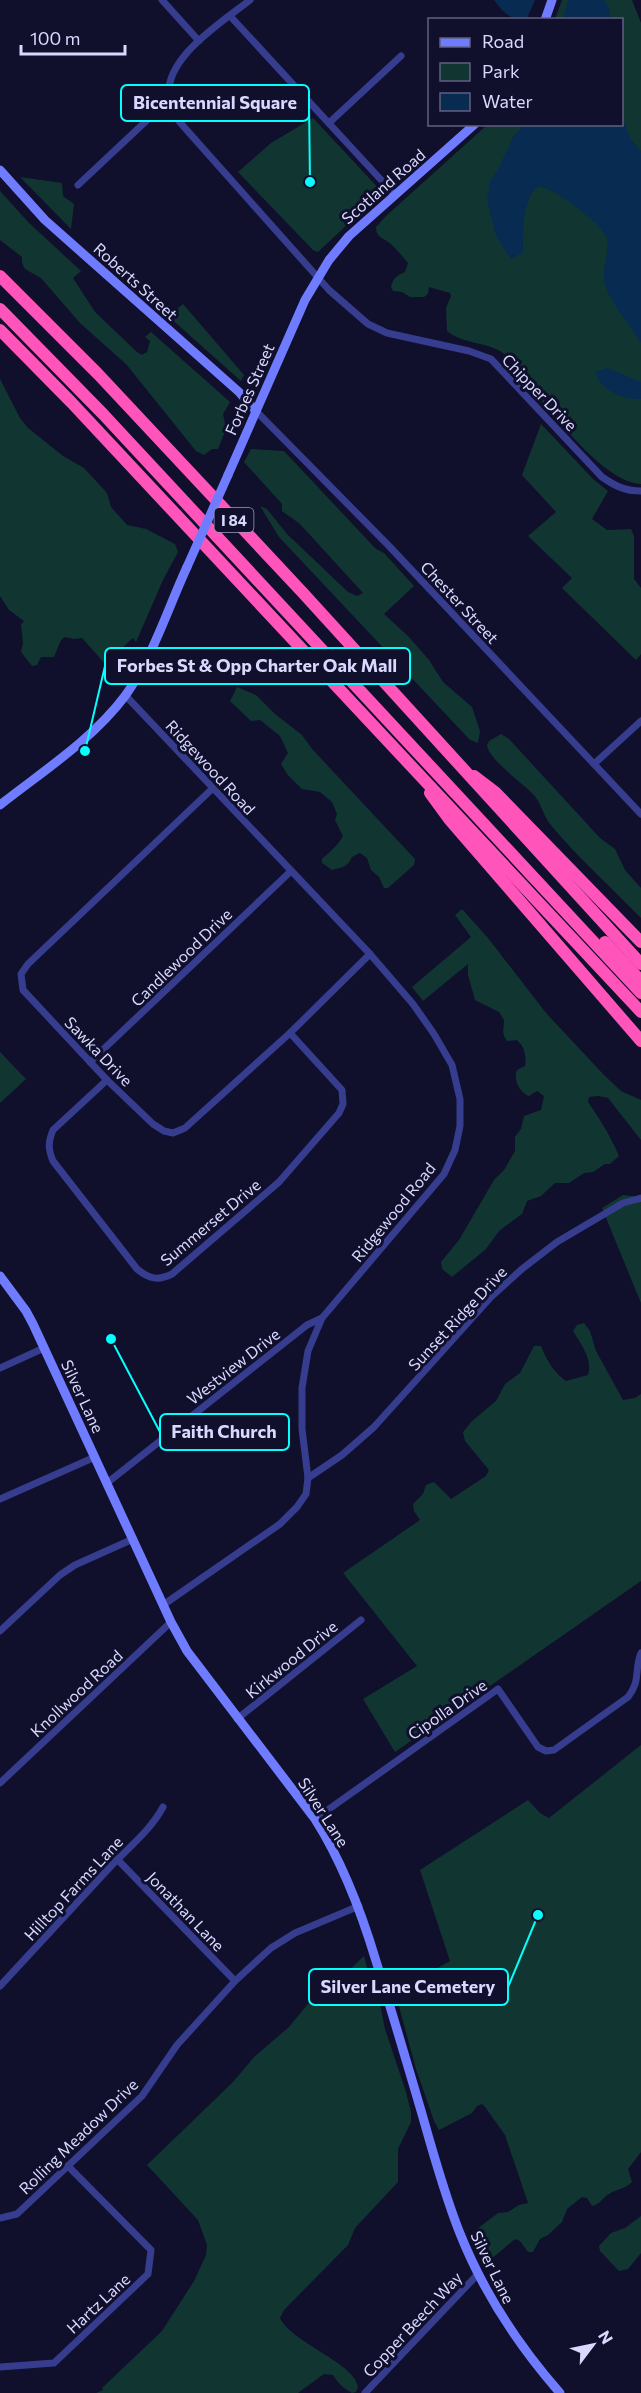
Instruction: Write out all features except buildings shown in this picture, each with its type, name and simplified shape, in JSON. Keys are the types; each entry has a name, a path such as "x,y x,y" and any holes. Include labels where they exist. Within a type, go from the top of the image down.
{"highway":[{"name":"I 84","path":"0,276 123,400 313,604 641,964"},
{"path":"0,299 95,394 641,980"},
{"path":"0,309 96,407 641,993"},
{"name":"I 84","path":"0,330 71,402 641,1012"},
{"path":"462,770 479,778 495,792 641,942"},
{"path":"417,771 449,819 641,1041"},
{"path":"475,784 518,840 641,980"}],"main road":[{"path":"546,18 552,0"},
{"name":"Scotland Road","path":"318,277 349,236 473,126"},
{"name":"Roberts Street","path":"0,170 45,220 239,392 256,411"},
{"name":"Forbes Street","path":"0,805 90,733 125,695 142,667 305,300 318,277"},
{"name":"Silver Lane","path":"0,1276 26,1311 45,1348 163,1605 187,1651 315,1819 332,1847 359,1906 451,2210 478,2274 509,2329 559,2393"}],"street":[{"path":"162,0 199,41"},
{"path":"250,0 199,41 177,64 171,76 169,102 173,113 184,127 318,277"},
{"path":"230,16 395,195"},
{"path":"330,122 401,57"},
{"path":"78,185 169,102"},
{"name":"Chipper Drive","path":"318,277 329,290 368,324 387,333 469,351 491,359 602,477 613,485 628,491 641,491"},
{"name":"Chester Street","path":"256,411 389,546 641,814"},
{"name":"Ridgewood Road","path":"125,695 370,954 413,1004 452,1065 460,1099 460,1126 455,1150 444,1174 322,1318 308,1351 302,1388 302,1429 308,1478 306,1494 297,1508 280,1524 163,1605"},
{"path":"594,765 641,721"},
{"name":"Sawka Drive","path":"213,788 28,964 21,974 23,990 107,1080 153,1124 164,1131 173,1133 185,1128 290,1033 370,954"},
{"name":"Candlewood Drive","path":"90,1062 290,872"},
{"name":"Summerset Drive","path":"107,1080 53,1130 49,1140 49,1151 53,1161 137,1269 154,1279 163,1278 172,1274 279,1182 339,1113 343,1104 342,1090 290,1033"},
{"name":"Sunset Ridge Drive","path":"308,1478 342,1455 375,1427 491,1297 522,1269 557,1242 623,1203 641,1198"},
{"name":"Westview Drive","path":"107,1483 307,1325 322,1318"},
{"path":"0,1368 45,1348"},
{"path":"0,1498 95,1457"},
{"path":"0,1631 60,1575 75,1565 133,1539"},
{"name":"Kirkwood Drive","path":"237,1719 361,1620"},
{"name":"Knollwood Road","path":"0,1783 171,1622"},
{"name":"Cipolla Drive","path":"315,1819 498,1689 538,1747 546,1751 554,1750 628,1697 636,1688 639,1676 637,1663 641,1653"},
{"name":"Hilltop Farms Lane","path":"0,1986 155,1821 163,1808"},
{"name":"Jonathan Lane","path":"117,1859 235,1981"},
{"name":"Rolling Meadow Drive","path":"0,2218 17,2214 142,2096 177,2045 235,1981 271,1948 295,1933 359,1906"},
{"name":"Hartz Lane","path":"0,2367 54,2363 148,2274 151,2250 68,2166"},
{"name":"Copper Beech Way","path":"365,2393 478,2274"}],"green space":[{"path":"562,0 632,0 641,23 641,484 614,474 587,452 542,402 544,395 500,351 459,338 447,331 446,308 450,293 429,287 428,294 424,297 410,297 402,292 393,291 391,287 393,281 405,272 408,263 376,231 376,227 386,216 486,126 623,126 623,18 555,18"},
{"path":"313,118 382,192 318,252 313,250 238,172 271,143"},
{"path":"20,177 62,183 63,196 74,204 71,229"},
{"path":"0,191 29,223 81,271 73,278 95,312 137,352 142,355 147,352 150,341 145,337 151,332 230,402 223,414 226,429 218,449 212,449 204,455 196,451 126,364 80,323 41,278 25,269 22,257 0,240"},
{"path":"183,304 244,375 241,381 168,316"},
{"path":"0,379 20,418 28,428 63,456 84,468 107,493 111,507 127,525 146,529 175,544 178,552 136,642 133,638 122,648 114,666 106,665 82,638 65,637 61,640 54,657 41,657 37,665 32,666 21,652 23,643 21,625 24,621 9,610 0,596"},
{"path":"541,424 593,479 608,491 592,519 607,530 631,529 634,536 634,579 641,588 641,654 636,660 562,588 572,578 528,536 556,512 522,475"},
{"path":"251,449 284,451 414,586 384,614 429,660 443,682 472,707 480,731 478,743 470,740 279,537 260,506 267,509 287,534 348,592 357,596 363,593 300,524 282,511 282,504 244,462"},
{"path":"237,687 256,695 275,714 302,735 313,750 415,859 414,865 388,888 384,888 379,877 371,870 367,858 360,853 352,857 346,865 332,870 322,863 322,859 343,836 335,820 337,814 332,802 320,792 302,789 287,774 281,764 288,753 280,736 260,720 251,721 230,701"},
{"path":"501,734 509,739 600,838 615,849 625,870 641,888 641,918 560,836 534,795 493,757 487,745 489,741"},
{"path":"462,909 488,938 546,1013 604,1075 621,1091 641,1100 641,1140 608,1098 589,1097 588,1102 619,1156 610,1164 605,1164 593,1172 584,1173 569,1183 555,1183 541,1196 527,1201 522,1214 499,1231 486,1249 452,1277 442,1269 441,1262 459,1240 494,1180 504,1170 515,1151 515,1137 521,1129 524,1116 541,1110 544,1096 537,1091 529,1096 520,1088 516,1081 516,1074 517,1070 525,1066 523,1048 517,1040 507,1041 505,1038 504,1020 499,1012 475,1000 468,975 468,964 423,1001 412,987 471,937 455,915"},
{"path":"0,1052 26,1079 0,1103"},
{"path":"623,1195 641,1197 641,1303 602,1208"},
{"path":"584,1323 590,1331 596,1351 623,1400 635,1398 641,1394 641,1581 395,1752 363,1699 417,1666 343,1573 420,1520 414,1511 413,1504 423,1494 426,1485 434,1482 451,1499 486,1476 489,1470 465,1441 463,1432 472,1421 496,1401 505,1384 520,1373 534,1346 541,1346 551,1365 566,1381 588,1375 588,1358 573,1331 577,1325"},
{"path":"641,1745 641,2152 628,2169 632,2182 592,2206 587,2198 582,2197 567,2209 562,2222 540,2239 533,2252 528,2252 520,2241 515,2239 490,2260 485,2261 481,2258 473,2232 498,2213 508,2212 519,2205 528,2203 505,2135 485,2107 482,2104 477,2106 472,2113 439,2130 416,2069 395,1992 450,1961 420,1870 528,1800 540,1813 549,1818"},
{"path":"364,1956 369,1975 377,1989 385,2029 411,2112 411,2122 398,2149 398,2182 355,2228 348,2245 284,2310 280,2318 297,2336 346,2370 354,2378 358,2387 356,2392 352,2393 346,2389 333,2375 324,2374 298,2393 96,2393 103,2390 102,2388 162,2331 194,2281 206,2255 207,2245 198,2220 147,2165 233,2082 254,2057 289,2027 316,1991 337,1982"},
{"path":"641,2216 641,2253 628,2269 619,2271 600,2251 599,2246 611,2233 625,2228"}],"water":[{"path":"494,0 535,0 527,18 514,18"},
{"path":"568,0 604,0 609,8 611,18 563,18"},
{"path":"623,120 631,140 641,151 641,343 617,308 605,285 607,239 599,227 574,205 558,194 539,186 533,191 526,207 523,252 511,259 496,236 487,200 490,181 498,170 513,137 522,126 623,126"},
{"path":"607,368 641,382 641,399 620,396 607,389 596,372"}],"place":[{"name":"Bicentennial Square","path":"310,182"},
{"name":"Forbes St & Opp Charter Oak Mall","path":"85,751"},
{"name":"Faith Church","path":"111,1339"},
{"name":"Silver Lane Cemetery","path":"538,1915"}]}
